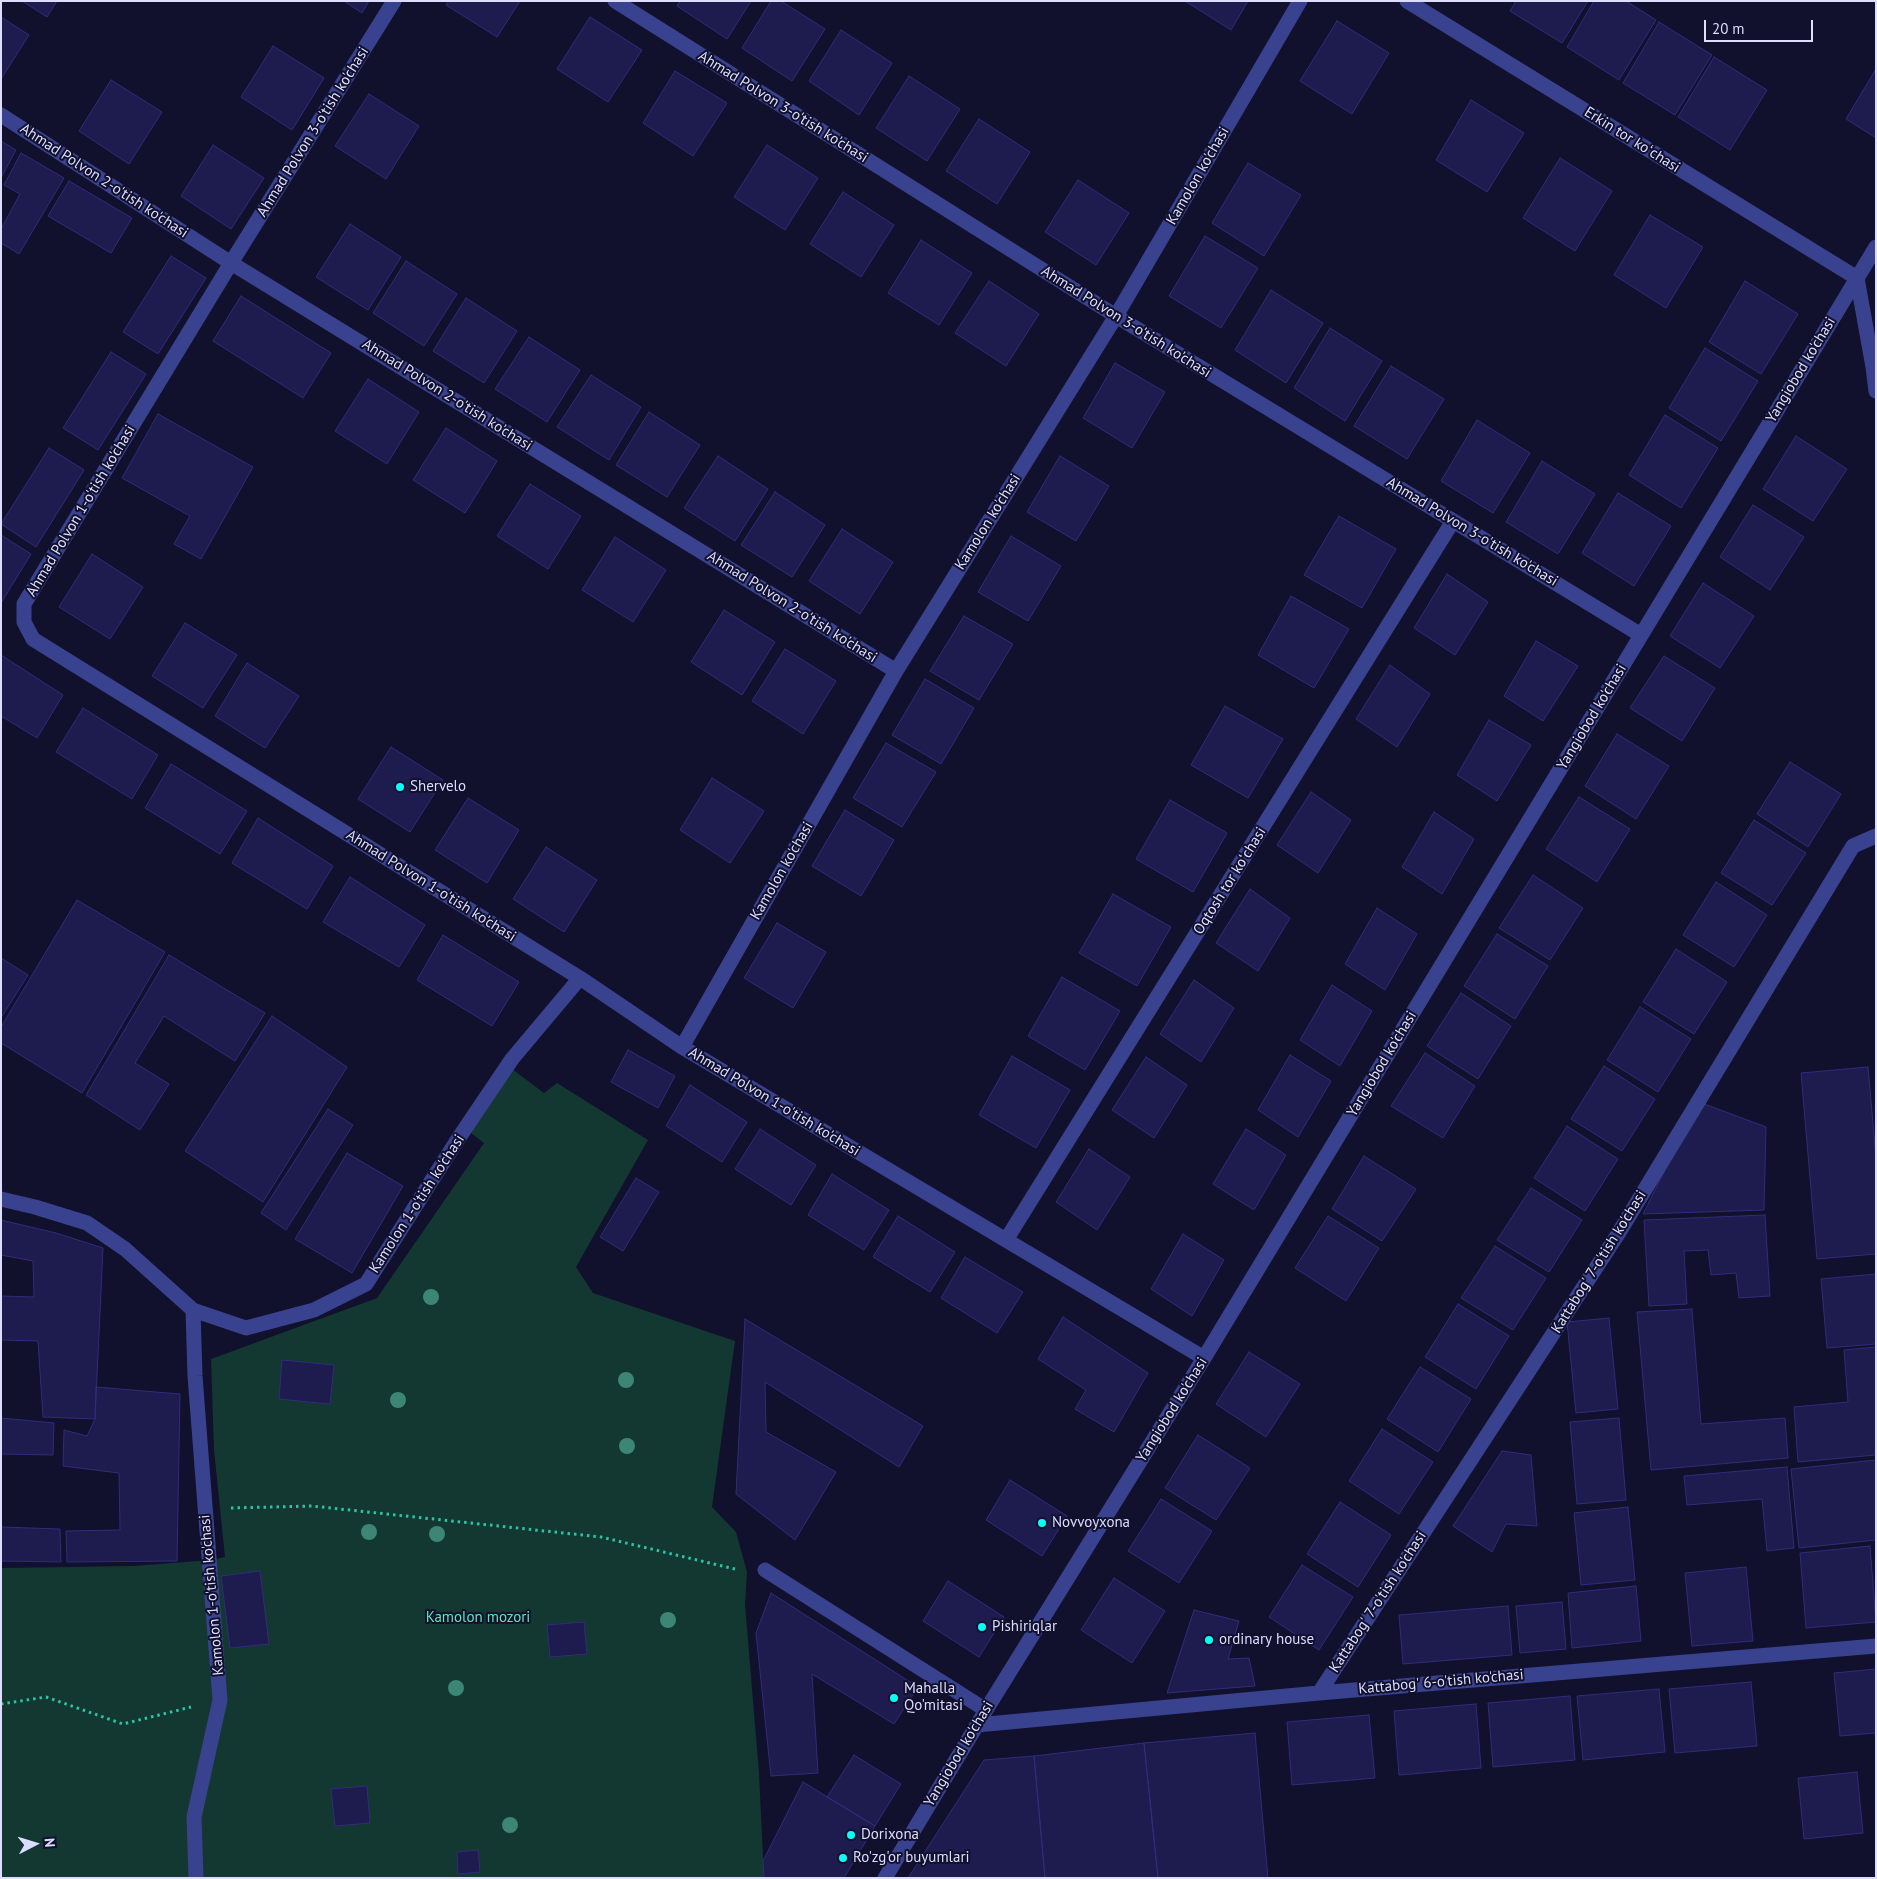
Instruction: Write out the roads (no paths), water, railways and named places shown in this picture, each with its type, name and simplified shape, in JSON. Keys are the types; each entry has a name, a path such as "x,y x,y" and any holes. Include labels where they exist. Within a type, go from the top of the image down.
{"street":[{"name":"Ahmad Polvon 3-o'tish ko'chasi","path":"231,263 394,1"},
{"name":"Ahmad Polvon 3-o'tish ko'chasi","path":"615,1 1116,316 1642,635"},
{"name":"Kamolon ko'chasi","path":"682,1047 896,671 1116,316 1300,1"},
{"name":"Erkin tor koʻchasi","path":"1408,1 1857,278"},
{"name":"Ahmad Polvon 2-o'tish ko'chasi","path":"1,115 231,263 896,671"},
{"name":"Yangiobod ko'chasi","path":"885,1878 986,1710 1204,1358 1876,247"},
{"name":"Ahmad Polvon 1-o'tish ko'chasi","path":"231,263 24,604 24,622 33,639 580,978 682,1047 1204,1358"},
{"path":"1857,278 1876,392"},
{"name":"Oqtosh tor koʻchasi","path":"1006,1240 1453,521"},
{"name":"Kattabog' 7-o'tish ko'chasi","path":"1320,1692 1618,1234 1853,846 1876,836"},
{"name":"Kamolon 1-o'tish ko'chasi","path":"1,1199 87,1223 125,1249 194,1310 246,1328 314,1310 366,1284 458,1139 512,1059 580,978"},
{"name":"Kamolon 1-o'tish ko'chasi","path":"194,1310 195,1376 220,1700 194,1817 196,1878"},
{"path":"766,1570 986,1710"},
{"name":"Kattabog' 6-o'tish ko'chasi","path":"977,1725 1320,1692 1876,1646"}],"place":[{"name":"Shervelo","path":"400,787"},
{"name":"Novvoyxona","path":"1042,1523"},
{"name":"Pishiriqlar","path":"982,1627"},
{"name":"ordinary house","path":"1209,1640"},
{"name":"Mahalla Qo'mitasi","path":"894,1698"},
{"name":"Dorixona","path":"851,1835"},
{"name":"Ro'zg'or buyumlari","path":"843,1858"}],"park label":[{"name":"Kamolon mozori","path":"478,1618"}]}
